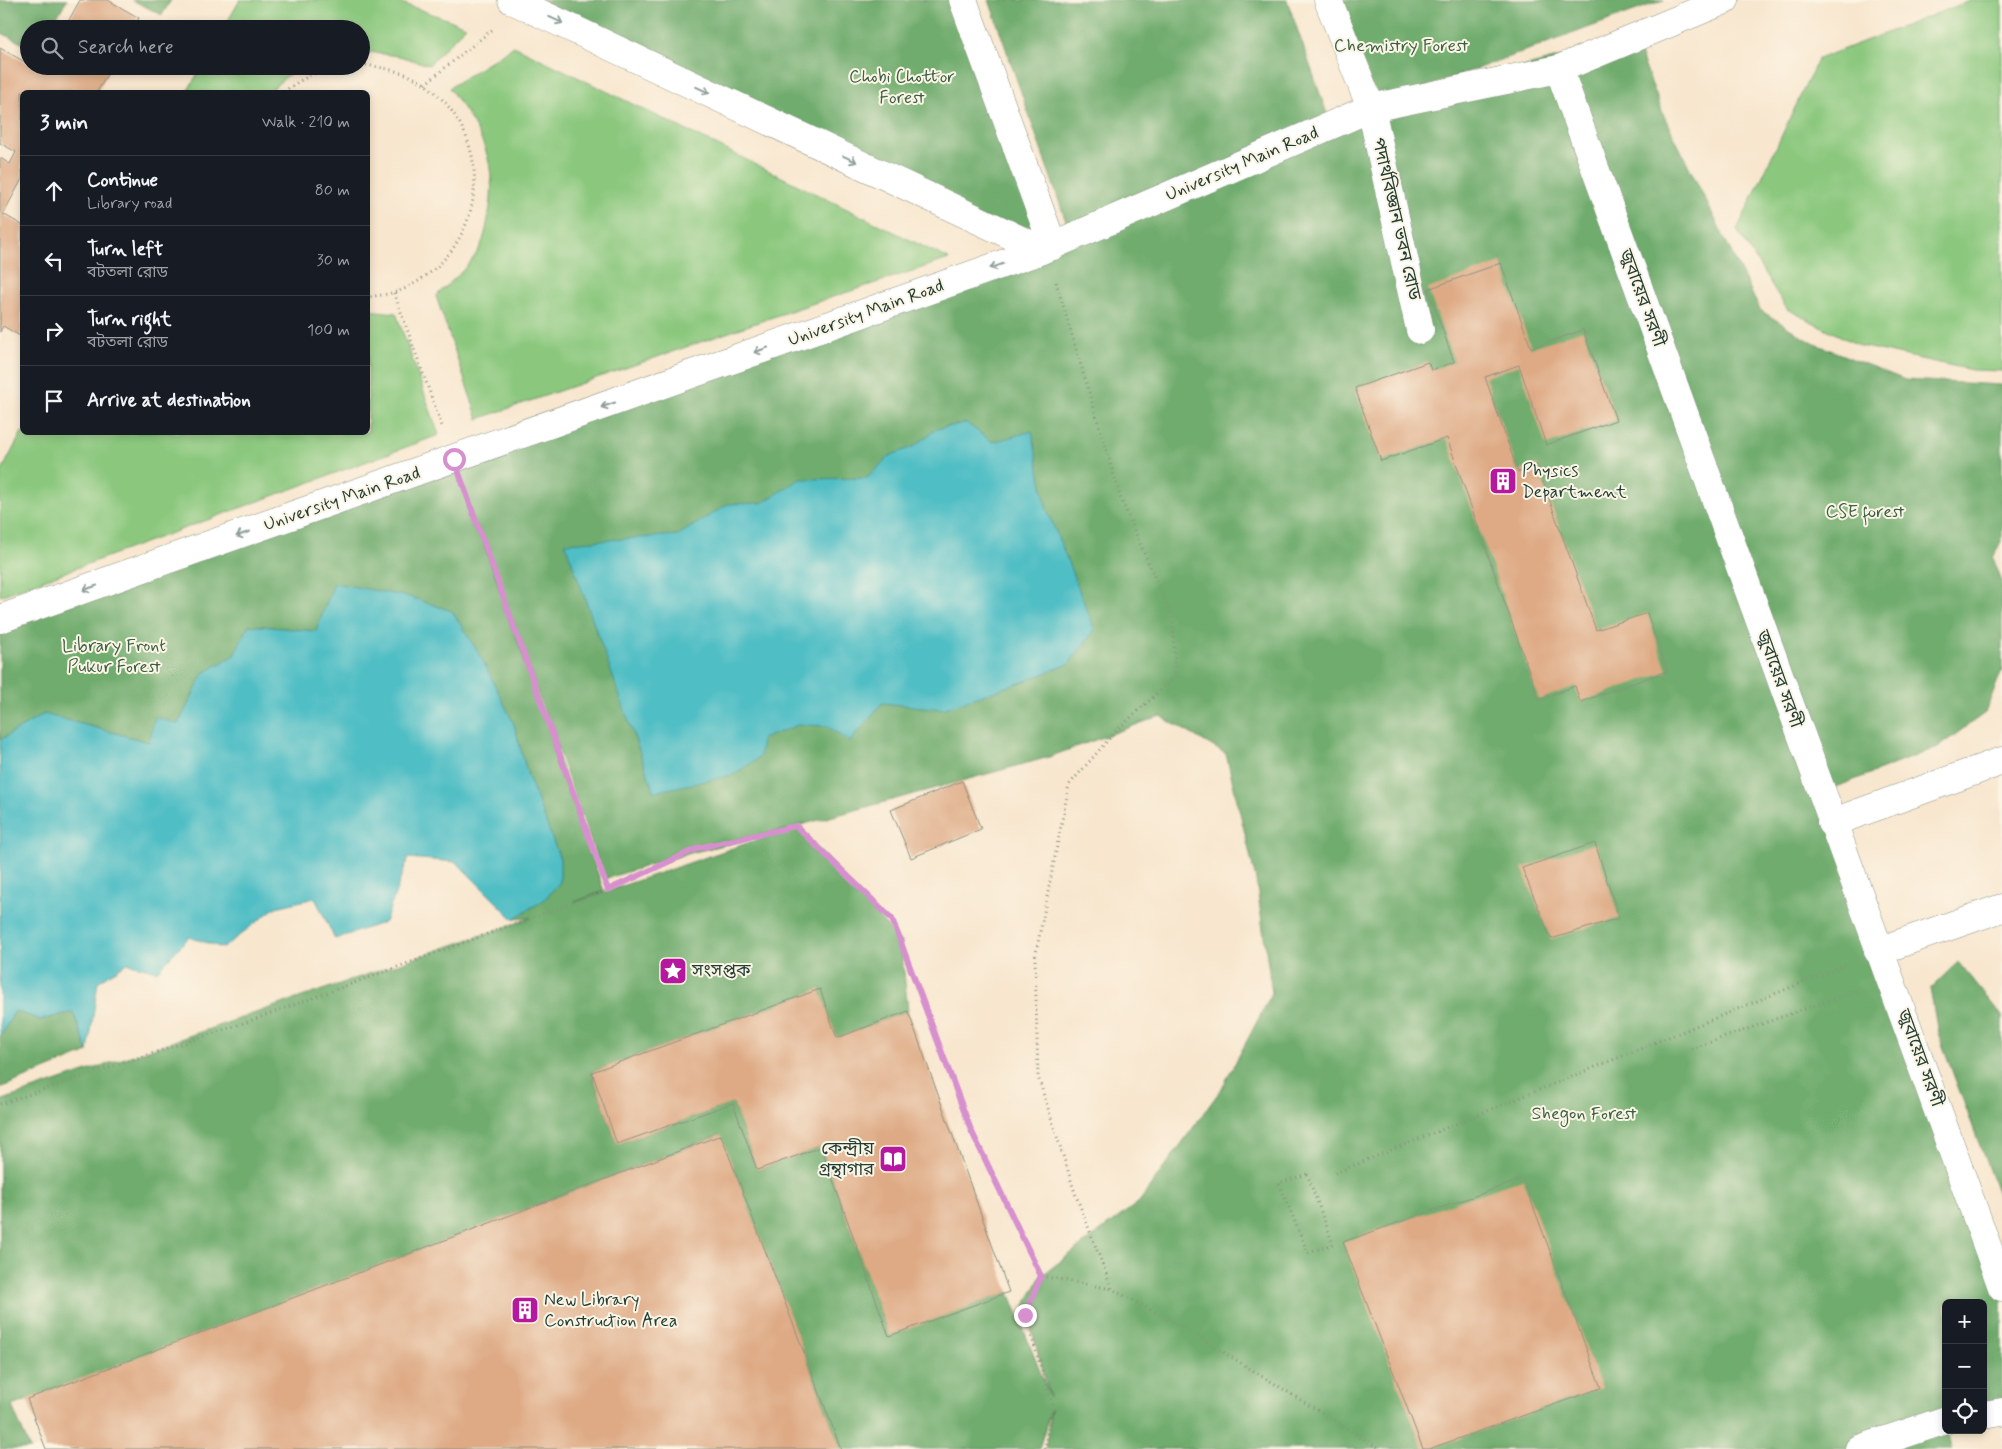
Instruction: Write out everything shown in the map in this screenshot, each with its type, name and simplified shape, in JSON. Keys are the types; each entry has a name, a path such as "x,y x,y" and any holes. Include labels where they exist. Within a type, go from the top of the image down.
{"street":[{"path":"963,0 1048,248"},
{"name":"পদার্থবিজ্ঞান ভবন রোড","path":"1328,0 1371,108 1420,330"},
{"name":"University Main Road","path":"0,619 1048,248 1371,108 1559,69 1725,0"},
{"path":"517,2 1048,248"},
{"name":"জুবায়ের সরণী","path":"1559,69 1878,951 1892,978 2002,1287"},
{"path":"1832,823 2002,761"},
{"path":"1878,951 2002,908"},
{"path":"1987,1414 2002,1412"},
{"path":"1859,1449 1942,1421"}],"path":[{"path":"425,84 517,2"},
{"path":"370,66 395,70 425,84 450,108 468,138 475,172 472,207 460,240 439,266 409,287 394,293 370,297"},
{"path":"286,90 297,81 311,75"},
{"path":"1048,248 1121,499 1173,620 1175,676 1115,732 1069,785 1035,958 1038,1077 1075,1193 1112,1289"},
{"path":"394,293 608,890"},
{"path":"0,1104 247,1022 608,890 698,848 796,826 892,919 971,1130 1041,1276 1025,1315 1052,1404 1045,1449"},
{"path":"1334,1173 1878,951"},
{"path":"1691,1049 1892,978"},
{"path":"1307,1174 1333,1244 1308,1253 1279,1183 1307,1174"},
{"path":"1041,1276 1112,1289 1186,1329 1380,1449"}],"green space":[{"path":"0,0 67,0 55,20 20,20 20,42 0,32"},
{"path":"132,0 171,0 162,15"},
{"path":"240,0 393,0 466,26 429,65 399,56 370,52 370,20 228,20"},
{"name":"Chobi Chottor Forest","path":"511,0 963,0 1042,250"},
{"name":"Shegon Forest","path":"989,0 1287,0 1331,125 1371,107 1331,0 1664,0 1375,106 1634,38 1664,116 1760,310 1813,343 1905,380 2002,385 2002,539 1993,558 2002,582 2002,670 1985,713 1938,747 1821,793 2002,1287 2002,1417 1987,1422 1987,1299 1942,1299 1942,1434 1947,1434 1952,1449 1045,1449 1051,1409 1039,1449 841,1449 720,1135 12,1406 30,1449 0,1449 0,1101 531,918 513,919 544,900 560,882 560,859 527,773 514,724 452,611 434,606 316,631 249,625 234,655 204,673 178,724 149,742 44,714 0,740 0,619 1042,250 1068,227","holes":["484,543 604,879 686,854 788,829 575,902 604,891","1160,716 1226,754 1256,880 1272,993 1222,1088 1139,1202 1041,1276 1025,1306 1050,1397 1009,1292 889,1335 821,1147 757,1170 733,1103 617,1144 592,1072 819,990 837,1038 908,1011 901,942 797,826 1049,757"]},
{"path":"1972,0 2002,0 2002,371 1972,370 1860,346 1787,309 1737,230 1818,59"},
{"path":"514,46 949,259 799,308 478,419 436,296 469,263 481,246 490,207 491,172 488,157 477,130 449,88"},
{"path":"197,75 288,75 271,90 188,90"},
{"path":"370,310 396,313 439,435 0,596 0,474 20,435 370,435"},
{"path":"1958,962 2002,1016 2002,1205 1938,1033 1930,989"},
{"path":"15,1011 41,1020 73,1012 88,1052 0,1088 0,1037"}],"water":[{"path":"966,423 993,442 1032,431 1046,507 1095,630 1069,664 942,709 882,703 850,742 827,726 798,725 762,739 760,757 733,775 654,792 565,543 678,535 728,504 762,503 800,479 867,478 891,455 913,447 936,429"},
{"path":"334,583 410,597 452,611 480,655 514,724 527,773 560,859 560,882 544,900 513,919 456,862 408,858 385,922 335,939 315,898 276,907 223,948 189,937 157,971 127,963 98,982 88,1052 73,1012 41,1020 15,1011 0,1037 0,740 44,714 149,742 155,717 178,724 204,673 234,655 249,625 316,631"}],"building":[{"path":"80,0 108,0 139,18 138,20 69,20"},
{"path":"0,48 20,59 20,75 107,75 98,90 20,90 20,183 3,214 20,224 20,336 3,326 0,332 0,158 10,164 16,152 0,143"},
{"name":"Physics Department","path":"1501,263 1531,348 1583,330 1616,420 1546,445 1519,365 1485,377 1518,472 1537,465 1596,630 1647,613 1667,671 1580,702 1575,686 1539,700 1447,438 1381,461 1355,388 1428,362 1431,370 1454,362 1428,289"},
{"path":"962,781 981,829 911,858 891,810"},
{"path":"1595,843 1619,918 1551,939 1522,868"},
{"name":"কেন্দ্রীয় গ্রন্থাগার","path":"820,989 837,1038 908,1011 1009,1292 889,1336 821,1147 757,1170 733,1103 617,1144 592,1072"},
{"name":"New Library Construction Area","path":"721,1135 841,1449 46,1449 27,1399"},
{"path":"1523,1179 1601,1388 1429,1449 1423,1449 1343,1242"}],"place":[{"name":"Physics Department","path":"1503,481"},
{"name":"সংসপ্তক","path":"673,971"},
{"name":"কেন্দ্রীয় গ্রন্থাগার","path":"893,1159"},
{"name":"New Library Construction Area","path":"525,1310"}],"route":[{"path":"454,459 608,890 698,848 796,826 892,919 971,1130 1041,1276 1025,1315"}],"park label":[{"name":"Chemistry Forest","path":"1401,46"},
{"name":"CSE forest","path":"1865,512"},
{"name":"Library Front Pukur Forest","path":"114,656"}]}
